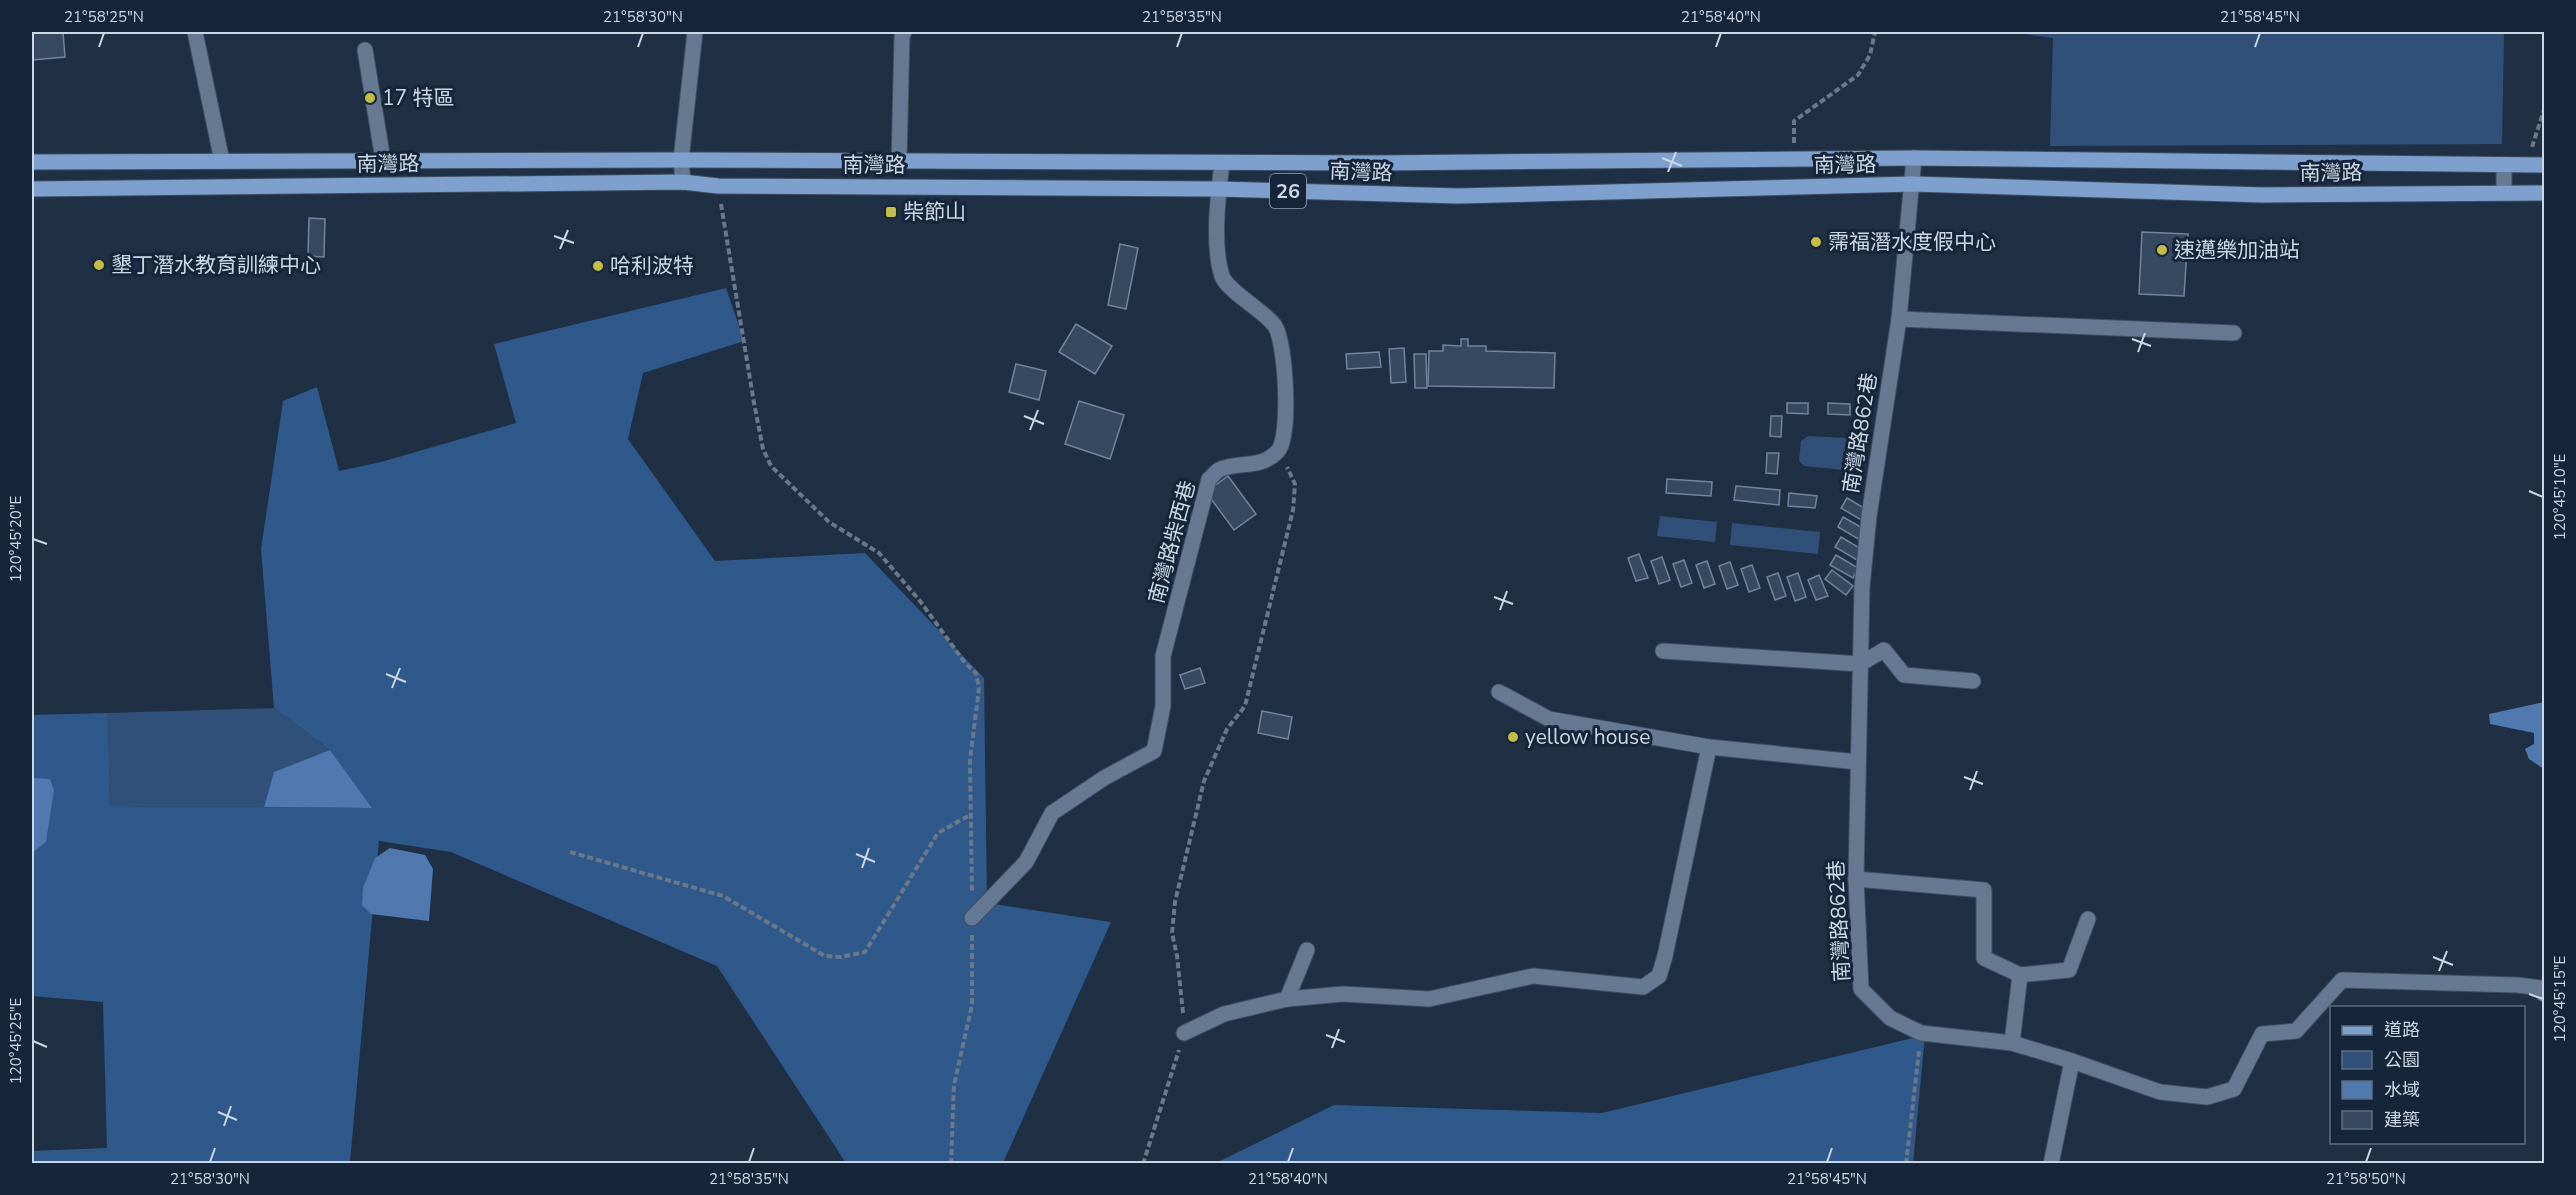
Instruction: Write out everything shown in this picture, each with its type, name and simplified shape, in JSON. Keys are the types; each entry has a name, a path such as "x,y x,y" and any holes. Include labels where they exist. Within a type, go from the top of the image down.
{"main road":[{"name":"南灣路","path":"32,162 681,160 1222,163 1914,158 2544,165"},
{"name":"南灣路","path":"32,189 683,182 718,186 1219,189 1458,196 1912,184 2262,195 2544,193"}],"street":[{"path":"195,32 222,161"},
{"path":"683,182 681,160 695,32"},
{"path":"899,161 902,36 904,32"},
{"path":"365,50 383,160"},
{"name":"南灣路862巷","path":"1914,158 1899,319 1869,516 1862,587 1856,879 1861,989 1890,1018 1921,1033 2012,1043 2160,1092 2207,1097 2234,1089 2262,1034 2296,1032 2342,980 2517,985 2542,988 2544,994"},
{"path":"1222,163 1219,189 1218,261 1223,280 1275,326 1283,348 1285,429 1279,449"},
{"path":"2504,165 2504,192"},
{"path":"1899,319 2234,333"},
{"name":"南灣路柴西巷","path":"972,918 1026,862 1052,813 1104,778 1154,751 1163,706 1163,656 1209,479 1219,470 1262,463 1279,449"},
{"path":"1663,651 1860,664 1884,650 1904,675 1973,681"},
{"path":"1499,692 1549,719 1709,747 1858,762"},
{"path":"1185,1032 1224,1014 1287,999 1343,994 1429,999 1533,976 1643,987 1659,975 1665,956 1709,747"},
{"path":"1856,879 1984,890 1984,958 2020,975 2069,970 2088,919"},
{"path":"1287,999 1306,950"},
{"path":"2012,1043 2020,975"},
{"path":"2051,1164 2072,1061"}],"path":[{"path":"1794,159 1794,121 1858,75 1870,55 1875,32"},
{"path":"2524,165 2544,110"},
{"path":"718,186 754,403 763,449 771,466 829,522 879,553 920,601 965,663 976,673 980,688 970,760 972,1005 954,1085 951,1164"},
{"path":"1143,1164 1185,1032 1177,956 1172,933 1175,902 1204,781 1227,729 1245,706 1293,510 1295,484 1279,449"},
{"path":"570,852 723,896 825,956 841,957 866,952 938,833 970,815"},
{"path":"1905,1164 1921,1033"}],"green space":[{"path":"2009,32 2504,32 2502,144 2050,146 2053,38"},
{"path":"1808,436 1846,438 1853,446 1851,467 1844,470 1804,466 1799,461 1801,441"},
{"path":"1660,516 1717,522 1715,542 1657,536"},
{"path":"1732,523 1820,532 1818,554 1730,545"},
{"path":"274,708 330,750 275,772 264,807 110,806 108,713"}],"shaded area":[{"path":"726,288 744,341 643,373 628,439 715,561 865,553 984,678 987,903 1111,922 1003,1163 846,1163 717,966 451,852 379,841 350,1162 32,1163 32,1151 107,1148 103,1002 32,996 32,715 108,713 110,806 371,808 330,750 274,708 261,549 283,401 317,387 339,471 381,462 516,423 494,344"},
{"path":"1925,1035 1913,1163 1214,1164 1334,1105 1602,1113"}],"water":[{"path":"2544,702 2544,769 2529,759 2525,749 2534,744 2534,733 2490,724 2489,714"},
{"path":"330,750 372,808 264,807 274,772"},
{"path":"32,778 50,779 54,790 46,842 32,853"},
{"path":"390,848 425,855 433,869 429,921 371,914 362,905 363,888 375,858"}],"building":[{"path":"32,32 63,32 65,57 32,60"},
{"path":"309,218 325,219 324,257 308,256"},
{"path":"2142,232 2188,234 2184,296 2139,294"},
{"path":"1120,244 1138,248 1126,309 1108,305"},
{"path":"1076,324 1112,346 1095,374 1059,352"},
{"path":"1461,339 1468,339 1468,346 1486,346 1486,351 1555,353 1554,388 1428,386 1429,351 1443,351 1443,345 1461,346"},
{"path":"1404,348 1406,382 1391,383 1389,349"},
{"path":"1379,352 1381,367 1347,369 1346,354"},
{"path":"1414,354 1426,354 1427,388 1415,388"},
{"path":"1016,364 1046,371 1039,400 1009,392"},
{"path":"1079,401 1124,415 1110,459 1065,444"},
{"path":"1787,403 1808,403 1808,414 1787,413"},
{"path":"1828,403 1850,404 1850,415 1828,414"},
{"path":"1771,416 1782,416 1781,437 1770,436"},
{"path":"1767,453 1779,453 1777,474 1766,473"},
{"path":"1228,476 1256,514 1234,530 1206,492"},
{"path":"1667,479 1712,482 1711,496 1666,493"},
{"path":"1736,486 1780,490 1779,505 1734,500"},
{"path":"1789,493 1817,496 1815,508 1788,506"},
{"path":"1847,498 1869,511 1863,521 1841,508"},
{"path":"1843,517 1866,530 1860,540 1838,527"},
{"path":"1841,537 1863,550 1857,560 1835,547"},
{"path":"1639,554 1648,578 1636,581 1628,558"},
{"path":"1836,555 1858,568 1853,578 1830,565"},
{"path":"1662,557 1670,580 1659,584 1651,561"},
{"path":"1684,560 1692,583 1681,587 1673,564"},
{"path":"1707,561 1715,584 1704,588 1696,565"},
{"path":"1730,562 1738,585 1727,589 1719,566"},
{"path":"1752,565 1760,588 1749,592 1741,569"},
{"path":"1832,570 1853,586 1846,595 1825,579"},
{"path":"1778,573 1786,596 1775,600 1767,577"},
{"path":"1798,573 1806,597 1795,601 1787,577"},
{"path":"1819,575 1828,596 1816,600 1808,580"},
{"path":"1200,668 1205,683 1185,689 1180,675"},
{"path":"1262,711 1292,717 1288,739 1258,733"}],"place":[{"name":"17 特區","path":"370,98"},
{"name":"柴節山","path":"891,212"},
{"name":"霈福潛水度假中心","path":"1816,242"},
{"name":"速邁樂加油站","path":"2162,250"},
{"name":"墾丁潛水教育訓練中心","path":"99,265"},
{"name":"哈利波特","path":"598,266"},
{"name":"yellow house","path":"1513,737"}]}
